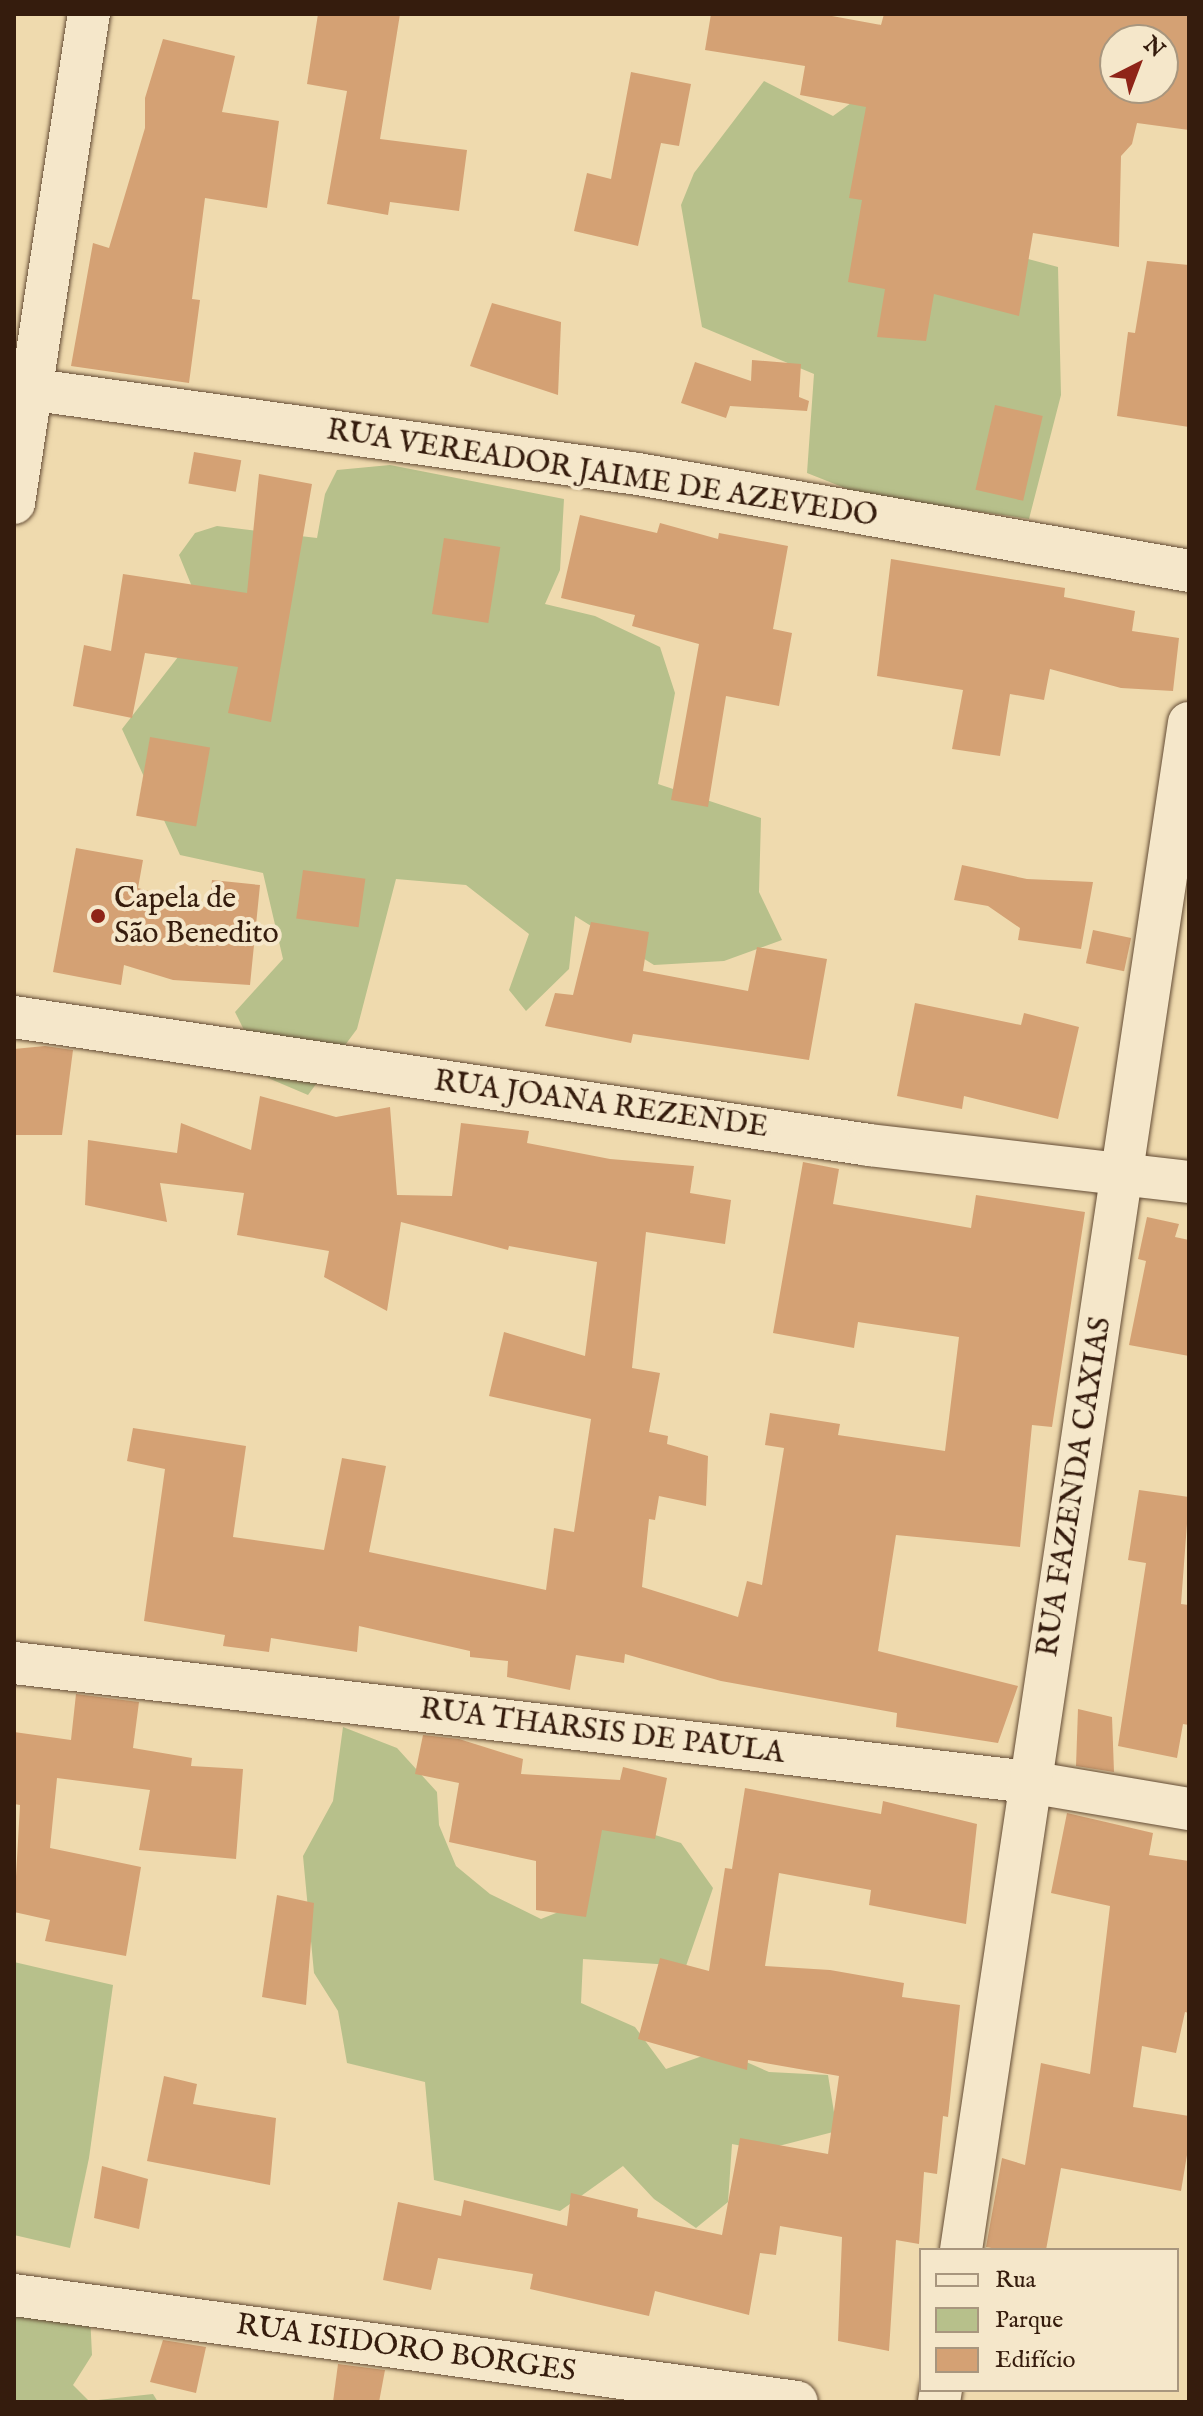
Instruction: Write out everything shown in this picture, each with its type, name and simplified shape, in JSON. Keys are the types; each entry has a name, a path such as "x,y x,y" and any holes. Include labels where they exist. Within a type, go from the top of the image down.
{"street":[{"path":"14,503 23,388 89,14"},
{"name":"RUA VEREADOR JAIME DE AZEVEDO","path":"23,388 638,474 1189,571"},
{"name":"RUA FAZENDA CAXIAS","path":"961,2248 1189,723"},
{"name":"RUA JOANA REZENDE","path":"14,1017 869,1145 1124,1172 1189,1182"},
{"name":"RUA THARSIS DE PAULA","path":"14,1663 1029,1782 1189,1809"},
{"name":"RUA ISIDORO BORGES","path":"14,2295 797,2402"}],"green space":[{"path":"764,81 833,116 869,90 936,234 1058,267 1061,395 1029,519 860,494 807,473 814,374 702,327 681,205 694,173"},
{"path":"390,465 564,499 560,570 545,604 595,616 660,647 675,693 658,784 761,818 759,892 782,940 724,961 654,965 575,916 569,969 526,1011 509,990 529,934 466,885 396,879 357,1029 308,1095 268,1078 235,1012 283,959 263,873 180,855 122,729 206,621 179,555 195,533 217,526 317,538 325,494 337,470"},
{"path":"343,1727 397,1748 437,1792 439,1825 456,1866 490,1894 541,1919 571,1907 583,1829 616,1823 681,1843 713,1888 686,1966 583,1959 581,2003 635,2027 666,2069 719,2050 769,2072 828,2075 837,2131 763,2150 732,2144 728,2202 696,2228 654,2199 623,2166 560,2211 434,2180 425,2082 347,2063 338,2011 314,1973 303,1856 333,1801"},
{"path":"14,1962 113,1985 89,2158 70,2248 14,2235"},
{"path":"89,2294 92,2355 73,2385 89,2401 153,2394 158,2402 14,2402 14,2314"}],"building":[{"path":"318,14 400,14 380,139 467,150 459,211 390,202 388,215 327,204 347,91 307,84"},
{"path":"711,14 821,14 881,25 884,14 1189,14 1189,130 1137,123 1132,144 1121,156 1119,247 1033,233 1019,316 934,294 926,341 877,337 885,289 848,282 862,200 849,198 866,107 800,95 805,66 705,50"},
{"path":"163,39 235,56 222,112 279,121 267,208 205,198 192,299 200,300 189,383 71,366 93,243 109,248 145,128 145,98"},
{"path":"631,72 691,84 679,146 661,143 638,246 574,231 587,173 611,179"},
{"path":"1147,261 1189,265 1189,427 1117,416 1128,332 1135,333"},
{"path":"492,303 561,322 558,395 470,366"},
{"path":"752,360 801,364 799,397 809,401 807,411 730,406 726,418 681,403 695,362 751,381"},
{"path":"995,405 1043,416 1023,501 975,490"},
{"path":"194,452 241,460 236,492 188,484"},
{"path":"259,474 312,484 271,722 228,713 238,667 145,653 132,718 73,706 84,645 111,651 123,574 247,593"},
{"path":"580,515 657,533 660,523 718,539 719,533 788,546 773,629 792,633 779,706 726,696 708,807 671,800 699,644 632,626 635,615 561,598"},
{"path":"444,538 500,547 488,623 432,614"},
{"path":"891,559 1065,588 1064,597 1135,611 1132,631 1179,638 1173,691 1121,688 1050,669 1044,700 1010,694 1000,756 952,749 963,690 877,676"},
{"path":"150,737 210,748 196,826 136,816"},
{"path":"76,848 143,860 138,888 209,908 212,880 260,885 250,985 173,980 124,965 121,985 53,972"},
{"path":"962,865 1027,879 1093,882 1081,949 1018,940 1020,928 988,906 954,900"},
{"path":"303,870 365,879 359,927 296,919"},
{"path":"591,922 649,932 643,971 748,991 757,947 827,959 809,1060 633,1034 631,1043 545,1026 555,993 573,995"},
{"path":"1093,930 1131,938 1124,971 1086,963"},
{"path":"915,1003 1021,1025 1024,1013 1079,1027 1058,1119 964,1096 962,1109 897,1096"},
{"path":"45,1046 73,1050 62,1135 14,1135 14,1049"},
{"path":"260,1096 336,1117 390,1107 397,1195 452,1196 461,1123 529,1131 527,1143 610,1159 694,1166 690,1193 731,1200 725,1244 646,1232 632,1368 660,1373 649,1432 668,1436 667,1444 708,1456 706,1506 659,1496 655,1520 649,1519 642,1587 738,1617 747,1581 762,1585 784,1448 765,1445 770,1413 840,1424 838,1435 945,1451 959,1337 858,1322 854,1348 773,1333 803,1162 839,1169 833,1204 971,1228 976,1195 1085,1212 1052,1427 1032,1425 1020,1547 896,1535 878,1651 1018,1686 998,1743 896,1727 897,1713 721,1681 625,1654 624,1663 576,1655 570,1690 507,1677 508,1661 470,1657 470,1651 359,1626 357,1652 271,1638 269,1652 223,1646 225,1635 144,1621 165,1469 127,1461 133,1428 246,1446 233,1537 324,1550 342,1458 386,1466 369,1552 546,1590 554,1528 574,1532 591,1419 489,1396 504,1332 585,1356 597,1262 509,1246 508,1250 401,1222 387,1311 324,1277 329,1251 237,1235 244,1193 160,1183 167,1222 85,1205 88,1140 177,1153 181,1123 251,1150"},
{"path":"1147,1217 1179,1224 1175,1237 1189,1240 1189,1356 1129,1345 1146,1261 1138,1259"},
{"path":"1139,1490 1189,1497 1181,1604 1189,1605 1189,1725 1183,1724 1177,1758 1118,1746 1146,1563 1128,1560"},
{"path":"76,1694 139,1702 133,1748 192,1758 191,1766 243,1769 236,1859 139,1850 150,1790 57,1778 50,1848 141,1867 126,1956 45,1941 50,1920 14,1912 20,1805 14,1804 14,1732 71,1740"},
{"path":"1078,1709 1112,1717 1114,1772 1076,1766"},
{"path":"423,1735 459,1739 523,1759 521,1774 620,1780 623,1767 667,1778 655,1839 602,1830 586,1917 536,1910 536,1861 449,1842 459,1783 415,1774"},
{"path":"745,1788 881,1814 883,1801 977,1824 966,1924 869,1905 871,1890 779,1873 765,1966 830,1970 904,1983 902,1997 960,2005 948,2117 943,2116 937,2174 924,2172 919,2244 896,2240 889,2351 838,2341 842,2237 780,2226 776,2255 760,2253 749,2315 655,2291 649,2316 530,2289 533,2274 438,2258 431,2290 383,2280 398,2202 461,2216 464,2200 567,2226 571,2193 638,2209 637,2217 722,2235 740,2138 828,2154 839,2076 748,2060 747,2070 638,2039 660,1958 709,1971 725,1868 732,1869"},
{"path":"1067,1813 1153,1833 1149,1855 1189,1861 1189,2013 1185,2012 1176,2053 1142,2046 1133,2107 1189,2116 1189,2143 1181,2191 1061,2168 1046,2248 991,2248 986,2247 1002,2158 1025,2165 1041,2063 1090,2074 1110,1906 1051,1893"},
{"path":"277,1895 314,1903 306,2005 262,1997"},
{"path":"164,2076 197,2084 193,2104 276,2118 270,2185 147,2161"},
{"path":"102,2166 148,2179 139,2229 94,2218"},
{"path":"163,2340 206,2347 196,2393 150,2382"},
{"path":"338,2364 385,2370 379,2402 333,2402"}],"place":[{"name":"Capela de São Benedito","path":"98,916"}]}
